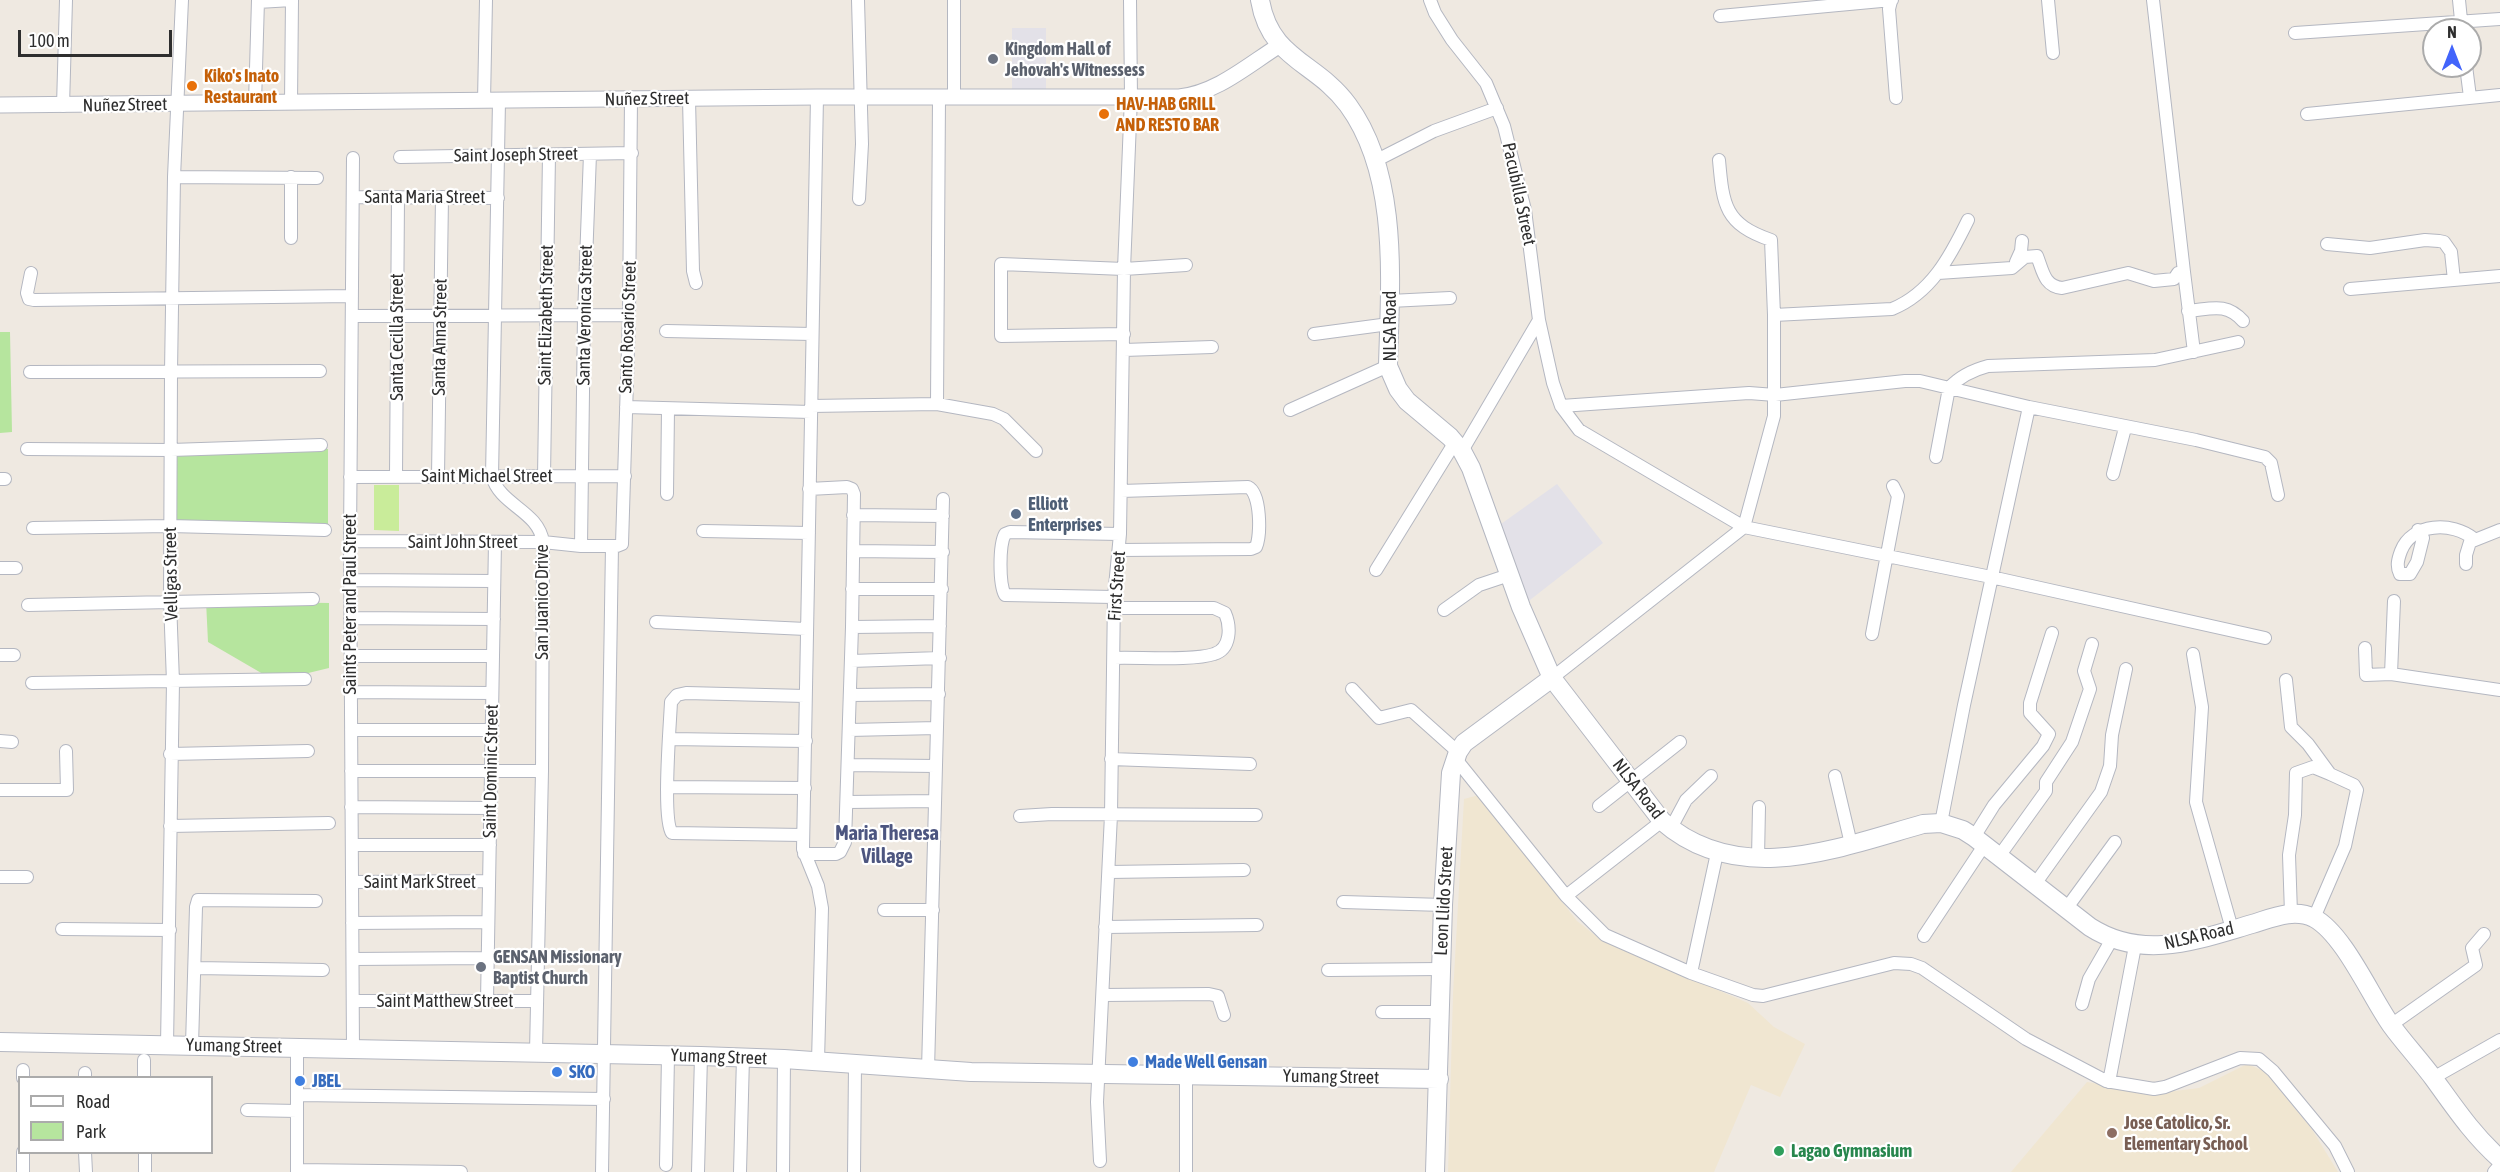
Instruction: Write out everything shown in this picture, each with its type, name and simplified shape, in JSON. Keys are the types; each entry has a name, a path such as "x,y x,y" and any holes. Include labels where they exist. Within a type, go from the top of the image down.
{"main road":[{"name":"NLSA Road","path":"1260,0 1265,22 1280,45 1321,77 1347,103 1364,133 1374,161 1382,189 1389,240 1388,366 1398,389 1407,401 1458,446 1479,485 1527,623 1552,678 1666,825 1684,838 1717,853 1758,858 1787,857 1851,844 1923,825 1941,823 1963,830 1986,845 2090,927 2112,939 2135,946 2171,945 2291,913 2314,918"},
{"path":"1456,755 1464,742 1552,678"},
{"name":"Leon Llido Street","path":"1435,1172 1443,905 1449,788 1456,755"},
{"path":"2314,918 2327,928 2343,948 2391,1024 2471,1132 2500,1159"},
{"name":"Yumang Street","path":"0,1042 700,1056 818,1061 928,1070 1099,1075 1439,1079"}],"street":[{"path":"63,106 66,0"},
{"name":"Velligas Street","path":"167,1045 170,930 170,754 173,682 170,601 172,300 174,177 182,0"},
{"path":"255,103 258,1 292,0 291,103"},
{"path":"486,0 491,101 499,155 492,476"},
{"path":"858,0 862,97 859,199"},
{"path":"938,404 946,97 954,0"},
{"name":"First Street","path":"1100,1161 1097,1101 1104,995 1111,815 1114,602 1120,534 1124,269 1131,97 1130,0"},
{"name":"Pacubilla Street","path":"1430,0 1435,13 1452,40 1486,83 1510,144 1525,210 1539,320 1553,383 1561,406 1579,430 1744,527 1991,577 2265,638"},
{"path":"2048,0 2053,53"},
{"path":"2153,0 2194,352"},
{"path":"2459,0 2461,18"},
{"path":"1720,16 1891,1 1889,9 1896,98"},
{"path":"2482,22 2500,19"},
{"path":"2295,33 2422,28"},
{"name":"Nuñez Street","path":"0,105 817,97 1179,97 1202,93 1280,45"},
{"path":"2468,78 2470,97"},
{"path":"2307,114 2500,95"},
{"path":"817,97 803,835 804,854 818,886 822,908 818,1061"},
{"name":"Santo Rosario Street","path":"612,546 623,542 632,153 631,99"},
{"path":"689,99 693,272 696,283"},
{"path":"1374,161 1434,131 1497,108"},
{"name":"Saint Joseph Street","path":"400,157 632,153"},
{"name":"Santa Veronica Street","path":"581,546 584,315 590,154"},
{"name":"Saint Elizabeth Street","path":"544,476 549,155"},
{"name":"Saints Peter and Paul Street","path":"353,158 350,477 353,1049"},
{"path":"1552,678 1744,527 1770,435 1775,395 1771,240 1751,233 1737,223 1728,208 1721,184 1719,160"},
{"path":"174,177 317,178"},
{"path":"291,177 291,238"},
{"name":"Santa Maria Street","path":"353,197 498,198"},
{"name":"Santa Cecilla Street","path":"396,476 398,197"},
{"name":"Santa Anna Street","path":"438,476 442,197"},
{"path":"1774,315 1892,309 1905,304 1920,293 1938,273 1968,220"},
{"path":"2327,244 2370,248 2425,240 2444,242 2451,252 2454,280"},
{"path":"2012,268 2021,251 2022,241"},
{"path":"1938,273 2012,268 2025,257 2037,256 2047,282 2053,287 2062,288 2128,273 2154,281 2174,279 2178,273 2184,272"},
{"path":"1124,334 1000,336 1001,264 1124,269 1186,265"},
{"path":"31,273 27,293 29,299 172,300 352,296"},
{"path":"2350,289 2500,276"},
{"path":"1390,302 1450,298"},
{"path":"2188,311 2227,308 2243,321"},
{"path":"352,316 629,315"},
{"path":"1376,570 1539,320"},
{"path":"1314,334 1389,324"},
{"path":"666,330 812,334"},
{"path":"1936,458 1948,388 1956,380 1973,370 1988,366 2155,360 2238,342"},
{"path":"1124,350 1212,347"},
{"path":"1290,410 1388,366"},
{"path":"30,372 320,371"},
{"path":"1561,406 1749,393 1775,395 1920,381 2029,407 2125,428 2196,440 2265,457 2271,463 2278,495"},
{"path":"626,407 811,409 938,404 993,414 1004,419 1036,451"},
{"path":"1941,823 1991,577 2029,407"},
{"path":"667,494 668,409"},
{"path":"2113,474 2125,428"},
{"path":"27,449 171,450 321,445"},
{"name":"San Juanico Drive","path":"492,476 497,490 535,521 542,532 543,542 542,771 536,1052"},
{"name":"Saint Michael Street","path":"350,477 624,476"},
{"path":"1872,634 1899,496 1893,486"},
{"path":"804,854 830,855 840,852 845,842 854,515 852,489 847,487 809,489"},
{"path":"1119,550 1251,549 1256,547 1260,539 1256,496 1248,487 1121,491"},
{"path":"928,1070 943,499"},
{"path":"854,515 943,516"},
{"path":"33,528 170,526 325,530"},
{"path":"2418,530 2456,528 2474,539"},
{"path":"2466,564 2467,550 2474,539 2500,530"},
{"path":"704,531 808,533"},
{"path":"1114,658 1191,657 1214,654 1221,650 1228,639 1228,619 1225,613 1214,608 1005,595 1001,585 1001,545 1005,534 1010,532 1120,534"},
{"name":"Saint John Street","path":"350,542 543,542 612,546"},
{"name":"Saint Dominic Street","path":"487,1001 495,542"},
{"path":"602,1172 612,546"},
{"path":"853,551 943,552"},
{"path":"0,568 16,568"},
{"path":"1444,610 1479,585 1509,575"},
{"path":"350,580 494,581"},
{"path":"852,589 942,590"},
{"path":"28,605 313,599"},
{"path":"2391,674 2394,601"},
{"path":"350,618 494,619"},
{"path":"656,622 806,628"},
{"path":"852,627 940,626"},
{"path":"1986,845 1994,805 2039,752 2049,734 2030,713 2030,703 2052,633"},
{"path":"1924,936 1986,845 2046,791 2046,782 2072,742 2090,689 2084,671 2092,644"},
{"path":"2365,648 2366,675 2391,674 2500,690"},
{"path":"2193,654 2202,707 2196,802 2232,929"},
{"path":"0,655 14,655"},
{"path":"351,656 493,656"},
{"path":"851,661 940,658"},
{"path":"2035,884 2101,792 2110,766 2112,735 2126,669"},
{"path":"32,683 304,679"},
{"path":"2286,680 2291,727 2308,744 2330,774"},
{"path":"1352,689 1379,718 1411,710 1456,755 1566,896 1609,937 1691,973 1753,995 1763,996 1894,963 1911,964 1922,968 2026,1039 2099,1079 2109,1082 2154,1089 2240,1058 2259,1059 2273,1071 2335,1146 2348,1172"},
{"path":"351,692 492,693"},
{"path":"803,835 672,833 668,824 668,787 671,702 677,695 686,693 805,696"},
{"path":"850,695 939,694"},
{"path":"849,730 938,728"},
{"path":"351,730 492,730"},
{"path":"670,739 806,741"},
{"path":"1599,806 1680,742"},
{"path":"0,790 67,790 66,751"},
{"path":"170,754 308,751"},
{"path":"1111,759 1251,764"},
{"path":"848,765 936,766"},
{"path":"2291,913 2289,855 2295,815 2296,773 2313,767 2354,784 2357,790 2345,846 2314,918"},
{"path":"351,771 542,771"},
{"path":"1566,896 1666,825 1686,800 1711,776"},
{"path":"1835,776 1851,844"},
{"path":"668,787 805,788"},
{"path":"847,802 935,801"},
{"path":"351,807 490,808"},
{"path":"1758,858 1760,807"},
{"path":"1020,816 1052,814 1256,815"},
{"path":"170,826 329,823"},
{"path":"2066,909 2115,842"},
{"path":"352,845 490,845"},
{"path":"1691,973 1717,853"},
{"path":"1109,872 1244,870"},
{"path":"0,877 27,877"},
{"name":"Saint Mark Street","path":"352,882 489,881"},
{"path":"192,1045 198,900 316,902"},
{"path":"1343,902 1443,905"},
{"path":"884,910 933,910"},
{"path":"352,923 488,922"},
{"path":"1106,927 1257,925"},
{"path":"62,929 170,930"},
{"path":"2391,1024 2476,965 2472,948 2484,934"},
{"path":"2082,1004 2089,979 2112,939"},
{"path":"2109,1082 2135,946"},
{"path":"352,959 488,958"},
{"path":"195,968 323,970"},
{"path":"1328,970 1441,969"},
{"path":"1104,995 1209,994 1218,996 1221,1000 1224,1015"},
{"name":"Saint Matthew Street","path":"353,1001 537,1001"},
{"path":"1382,1012 1440,1012"},
{"path":"2433,1078 2500,1040"},
{"path":"297,1048 297,1171 461,1172"},
{"path":"666,1165 668,1056"},
{"path":"698,1172 700,1056"},
{"path":"741,1172 743,1058"},
{"path":"783,1172 784,1059"},
{"path":"144,1060 144,1076"},
{"path":"854,1172 855,1064"},
{"path":"1186,1075 1186,1172"},
{"path":"298,1095 604,1099"},
{"path":"247,1110 297,1111"},
{"path":"23,1154 23,1172"},
{"path":"86,1154 86,1172"},
{"path":"145,1154 145,1172"},
{"path":"2494,1172 2500,1165"}],"shaded area":[{"path":"1012,28 1046,28 1046,91 1012,91"},
{"path":"1557,484 1603,543 1521,607 1494,529"},
{"path":"1479,795 1577,921 1601,940 1748,1003 1774,1027 1805,1044 1780,1097 1751,1085 1714,1172 1448,1172 1453,994 1464,799"},
{"path":"2247,1064 2264,1071 2311,1128 2338,1172 2011,1172 2087,1082 2159,1093 2199,1088"}],"green space":[{"path":"0,332 10,332 12,432 0,433"},
{"path":"172,449 328,449 328,529 173,525"},
{"path":"374,485 399,485 399,531 374,530"},
{"path":"206,601 329,603 329,668 275,681 208,642"}],"place":[{"name":"Kingdom Hall of Jehovah's Witnessess","path":"993,59"},
{"name":"Kiko's Inato Restaurant","path":"192,86"},
{"name":"HAV-HAB GRILL AND RESTO BAR","path":"1104,114"},
{"name":"Elliott Enterprises","path":"1016,514"},
{"name":"GENSAN Missionary Baptist Church","path":"481,967"},
{"name":"Made Well Gensan","path":"1133,1062"},
{"name":"SKO","path":"557,1072"},
{"name":"JBEL","path":"300,1081"},
{"name":"Jose Catolico, Sr. Elementary School","path":"2112,1133"},
{"name":"Lagao Gymnasium","path":"1779,1151"}],"district":[{"name":"Maria Theresa Village","path":"887,846"}]}
